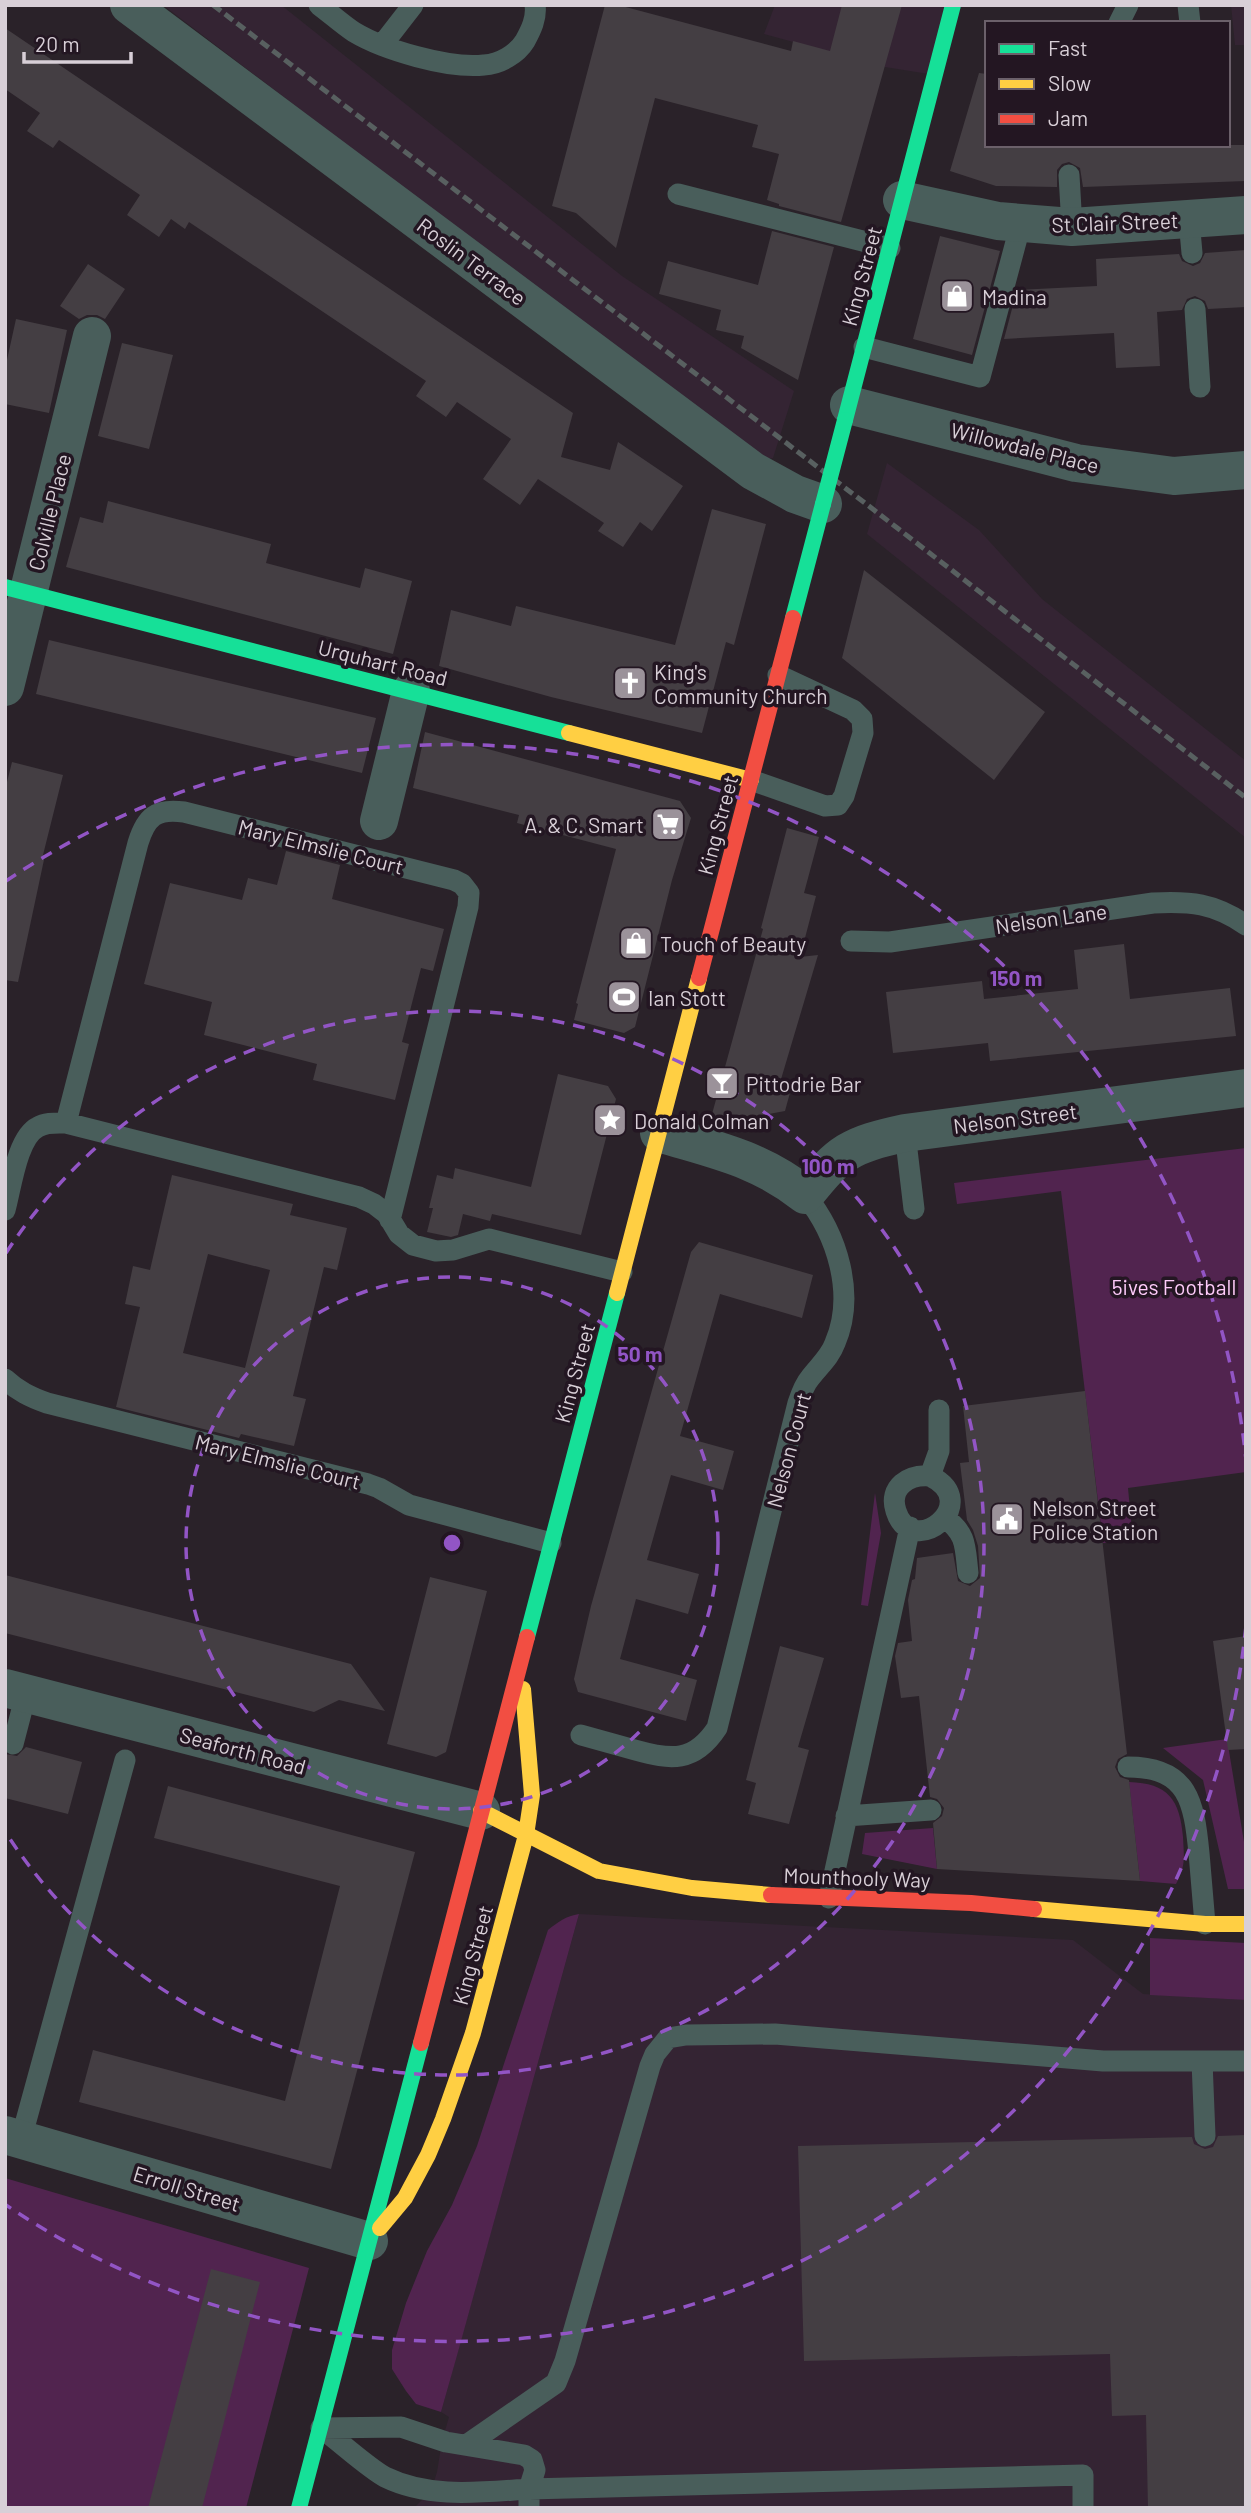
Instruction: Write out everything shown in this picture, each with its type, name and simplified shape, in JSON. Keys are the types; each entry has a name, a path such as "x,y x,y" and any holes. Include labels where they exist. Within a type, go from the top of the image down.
{"main road":[{"name":"King Street","path":"299,2508 953,5"},
{"name":"Urquhart Road","path":"17,590 751,780"},
{"name":"King Street","path":"369,2241 405,2198 443,2119 472,2033 526,1835 531,1795 522,1655"},
{"name":"Mounthooly Way","path":"481,1811 599,1871 692,1888 830,1898 971,1903 1205,1924 1246,1924"}],"street":[{"name":"Roslin Terrace","path":"129,5 753,471 794,494 823,504"},
{"name":"St Clair Street","path":"902,200 998,221 1191,237 1246,215"},
{"name":"Colville Place","path":"5,687 17,590 92,336"},
{"name":"Willowdale Place","path":"847,413 931,424 1076,463 1174,476 1246,470"},
{"path":"379,821 411,691"},
{"name":"Nelson Street","path":"805,1195 842,1153 872,1140 905,1133 1246,1088"},
{"name":"Nelson Court","path":"659,1133 764,1167 784,1178 805,1195"},
{"name":"Seaforth Road","path":"15,1691 481,1811"},
{"name":"Erroll Street","path":"13,2137 369,2241"}],"lane":[{"path":"319,5 355,32 382,44 438,61 466,65 486,65 506,59 521,47 531,30 536,5"},
{"path":"382,44 412,5"},
{"path":"1120,21 1128,5"},
{"path":"1069,176 1072,228"},
{"path":"678,194 890,248"},
{"path":"864,347 980,377 1021,223"},
{"path":"1195,309 1200,387"},
{"path":"751,780 825,806 838,805 844,796 863,733 862,719 853,710 778,675"},
{"name":"Mary Elmslie Court","path":"66,1123 138,843 146,824 157,813 184,812 454,880 462,884 469,893 468,907 390,1220"},
{"name":"Nelson Lane","path":"851,941 890,942 1181,901 1226,912 1246,925"},
{"path":"5,1210 19,1155 28,1135 37,1127 49,1123 66,1123 359,1197 387,1214 399,1234 413,1245 436,1251 453,1250 489,1239 622,1272"},
{"path":"905,1133 914,1209"},
{"name":"Nelson Court","path":"581,1735 674,1758 699,1750 717,1728 798,1403 810,1378 836,1342 841,1324 843,1287 836,1249 819,1212 805,1195"},
{"name":"Mary Elmslie Court","path":"5,1379 16,1389 47,1403 368,1484 408,1505 551,1543"},
{"path":"930,1476 940,1451 939,1410"},
{"path":"930,1476 943,1485 948,1493 950,1501 945,1518 931,1529 922,1531 910,1527 900,1520 896,1513 896,1492 905,1480 930,1476"},
{"path":"945,1518 957,1527 964,1538 968,1573"},
{"path":"830,1898 910,1527"},
{"path":"13,1744 15,1691"},
{"path":"13,2137 125,1759"},
{"path":"1128,1767 1149,1767 1164,1773 1187,1792 1195,1814 1205,1924"},
{"path":"846,1816 931,1810"},
{"path":"468,2444 556,2383 565,2361 650,2066 654,2054 668,2038 686,2035 775,2034 1103,2061 1246,2060"},
{"path":"1202,2061 1205,2136"},
{"path":"321,2428 401,2427 446,2442 519,2453 532,2460 535,2470 529,2498"},
{"path":"321,2428 385,2477 431,2491 529,2498 1083,2475 1083,2508"}],"shaded area":[{"path":"163,5 281,5 622,276 794,391 773,458 760,460"},
{"path":"775,5 953,5 935,75 885,67 764,34"},
{"path":"1231,5 1246,5 1246,45 1235,45"},
{"path":"887,463 979,530 1042,599 1246,761 1246,838 867,534"},
{"path":"579,1914 1073,1940 1143,1994 1246,2000 1246,2508 414,2508 431,2491 437,2472 449,2417 441,2412"}],"green space":[{"name":"5ives Football","path":"1246,1148 1246,1472 1128,1488 1133,1541 1103,1543 1061,1191 957,1204 954,1183"},
{"path":"875,1493 881,1533 868,1606 861,1605"},
{"path":"1227,1739 1246,1854 1246,1889 1228,1889 1203,1780 1163,1748"},
{"path":"1129,1782 1162,1790 1175,1804 1181,1824 1184,1856 1176,1884 1140,1881"},
{"path":"933,1828 937,1869 862,1854 865,1833"},
{"path":"579,1914 441,2412 416,2404 392,2369 392,2350 406,2303 427,2251 452,2205 477,2146 548,1930 562,1920"},
{"path":"1150,1938 1246,1943 1246,2000 1150,1995"},
{"path":"5,2178 309,2268 246,2508 5,2508"}],"building":[{"path":"605,5 618,5 791,51 793,41 830,51 842,5 902,5 841,222 779,206 767,200 779,154 752,147 758,125 655,98 616,248 576,213 552,206"},
{"path":"5,28 573,413 561,457 610,470 618,442 683,486 652,531 640,522 623,547 598,531 604,523 538,479 520,505 483,479 511,439 457,402 446,417 416,396 426,381 189,222 185,229 171,219 159,237 127,215 140,195 59,140 53,148 27,131 40,113 5,89"},
{"path":"979,73 985,74 985,147 1246,145 1246,181 1083,187 1080,168 1069,162 1062,164 1057,170 1057,187 996,186 950,171"},
{"path":"772,231 834,247 798,380 741,348 744,336 716,330 721,310 659,294 668,261 758,285"},
{"name":"Madina","path":"940,236 1000,251 972,355 913,339"},
{"path":"1246,250 1246,307 1208,309 1205,301 1195,296 1187,299 1182,310 1157,312 1160,366 1116,368 1114,333 1004,339 1017,290 1097,286 1096,259 1179,254 1182,261 1193,266 1200,263 1205,253"},
{"path":"88,264 125,289 105,319 97,315 87,315 79,319 60,306"},
{"path":"16,319 67,330 49,413 5,404 5,369"},
{"path":"122,343 173,355 149,449 98,436"},
{"path":"108,501 271,544 266,563 360,588 365,568 412,581 393,654 66,567 80,517 103,523"},
{"path":"712,509 766,524 734,645 726,642 702,733 551,697 439,666 451,610 511,626 516,606 675,645"},
{"path":"864,570 1045,712 994,780 842,658"},
{"path":"49,640 376,718 362,773 36,694"},
{"path":"425,732 680,801 691,818 672,880 635,1027 624,1033 574,1020 578,1004 576,1003 616,849 517,823 519,815 413,788"},
{"path":"12,762 63,775 43,855 18,982 5,980 5,790"},
{"path":"787,828 819,837 804,893 816,896 800,957 818,955 779,1086 791,1089 785,1111 709,1125 763,929 761,928"},
{"path":"286,851 340,865 332,899 444,929 433,971 421,968 402,1042 409,1044 395,1100 313,1080 317,1064 204,1035 212,1002 144,984 170,883 242,900 248,878 277,885"},
{"path":"1124,944 1130,999 1230,988 1236,1036 990,1061 988,1043 893,1053 886,992 982,981 984,999 1078,989 1074,950"},
{"path":"558,1074 608,1086 616,1099 581,1235 492,1214 490,1221 463,1214 458,1235 451,1237 427,1232 433,1208 429,1208 437,1175 453,1179 455,1168 531,1187"},
{"path":"172,1175 293,1204 290,1215 347,1228 337,1270 324,1267 293,1396 306,1399 294,1446 241,1434 239,1438 116,1407 140,1307 125,1304 133,1266 150,1270","holes":["208,1254 270,1270 245,1368 183,1353"]},
{"path":"699,1242 813,1275 802,1318 720,1294 680,1436 734,1451 723,1490 671,1475 647,1560 699,1574 688,1614 636,1599 620,1659 697,1680 686,1721 578,1692 574,1679 591,1606 691,1252"},
{"path":"1085,1391 1127,1754 1118,1759 1115,1767 1120,1777 1129,1780 1140,1881 937,1869 933,1823 942,1816 944,1808 937,1799 930,1797 919,1696 901,1698 895,1656 898,1643 912,1641 908,1600 912,1580 915,1579 917,1558 953,1553 958,1581 970,1586 980,1578 978,1546 967,1520 960,1463 969,1462 963,1406"},
{"path":"5,1575 351,1664 385,1711 339,1700 314,1712 5,1633"},
{"path":"430,1577 487,1591 446,1752 436,1757 387,1744"},
{"path":"1246,1636 1246,1749 1228,1750 1213,1641"},
{"path":"780,1646 824,1658 798,1747 809,1750 789,1824 748,1814 756,1783 746,1780"},
{"path":"26,1747 82,1762 68,1814 5,1798 5,1754 17,1756"},
{"path":"168,1786 415,1852 331,2169 79,2102 93,2050 285,2101 340,1886 154,1838"},
{"path":"1246,2135 1246,2508 1148,2508 1146,2415 1112,2416 1110,2354 804,2361 798,2146 1192,2137 1194,2144 1205,2149 1213,2147 1218,2136"},
{"path":"211,2269 260,2282 202,2508 148,2508"}],"railway":[{"path":"213,5 1246,798"}],"traffic: fast":[{"path":"845,420 953,5"},
{"path":"823,504 845,420"},
{"path":"793,618 823,504"},
{"path":"5,587 569,733"},
{"path":"527,1637 617,1293"},
{"path":"299,2508 421,2043"}],"traffic: slow":[{"path":"569,733 751,780"},
{"path":"617,1293 699,978"},
{"path":"380,2228 405,2198 443,2119 473,2033 526,1835 532,1795 523,1689"},
{"path":"481,1811 599,1871 692,1888 771,1895"},
{"path":"1034,1909 1205,1924 1246,1924"}],"traffic: jam":[{"path":"699,978 793,618"},
{"path":"421,2043 527,1637"},
{"path":"771,1895 971,1903 1034,1909"}],"place":[{"name":"Madina","path":"957,296"},
{"name":"King's Community Church","path":"630,683"},
{"name":"A. & C. Smart","path":"668,824"},
{"name":"Touch of Beauty","path":"636,943"},
{"name":"Ian Stott","path":"624,997"},
{"name":"Pittodrie Bar","path":"722,1083"},
{"name":"Donald Colman","path":"610,1120"},
{"name":"Nelson Street Police Station","path":"1007,1519"}]}
